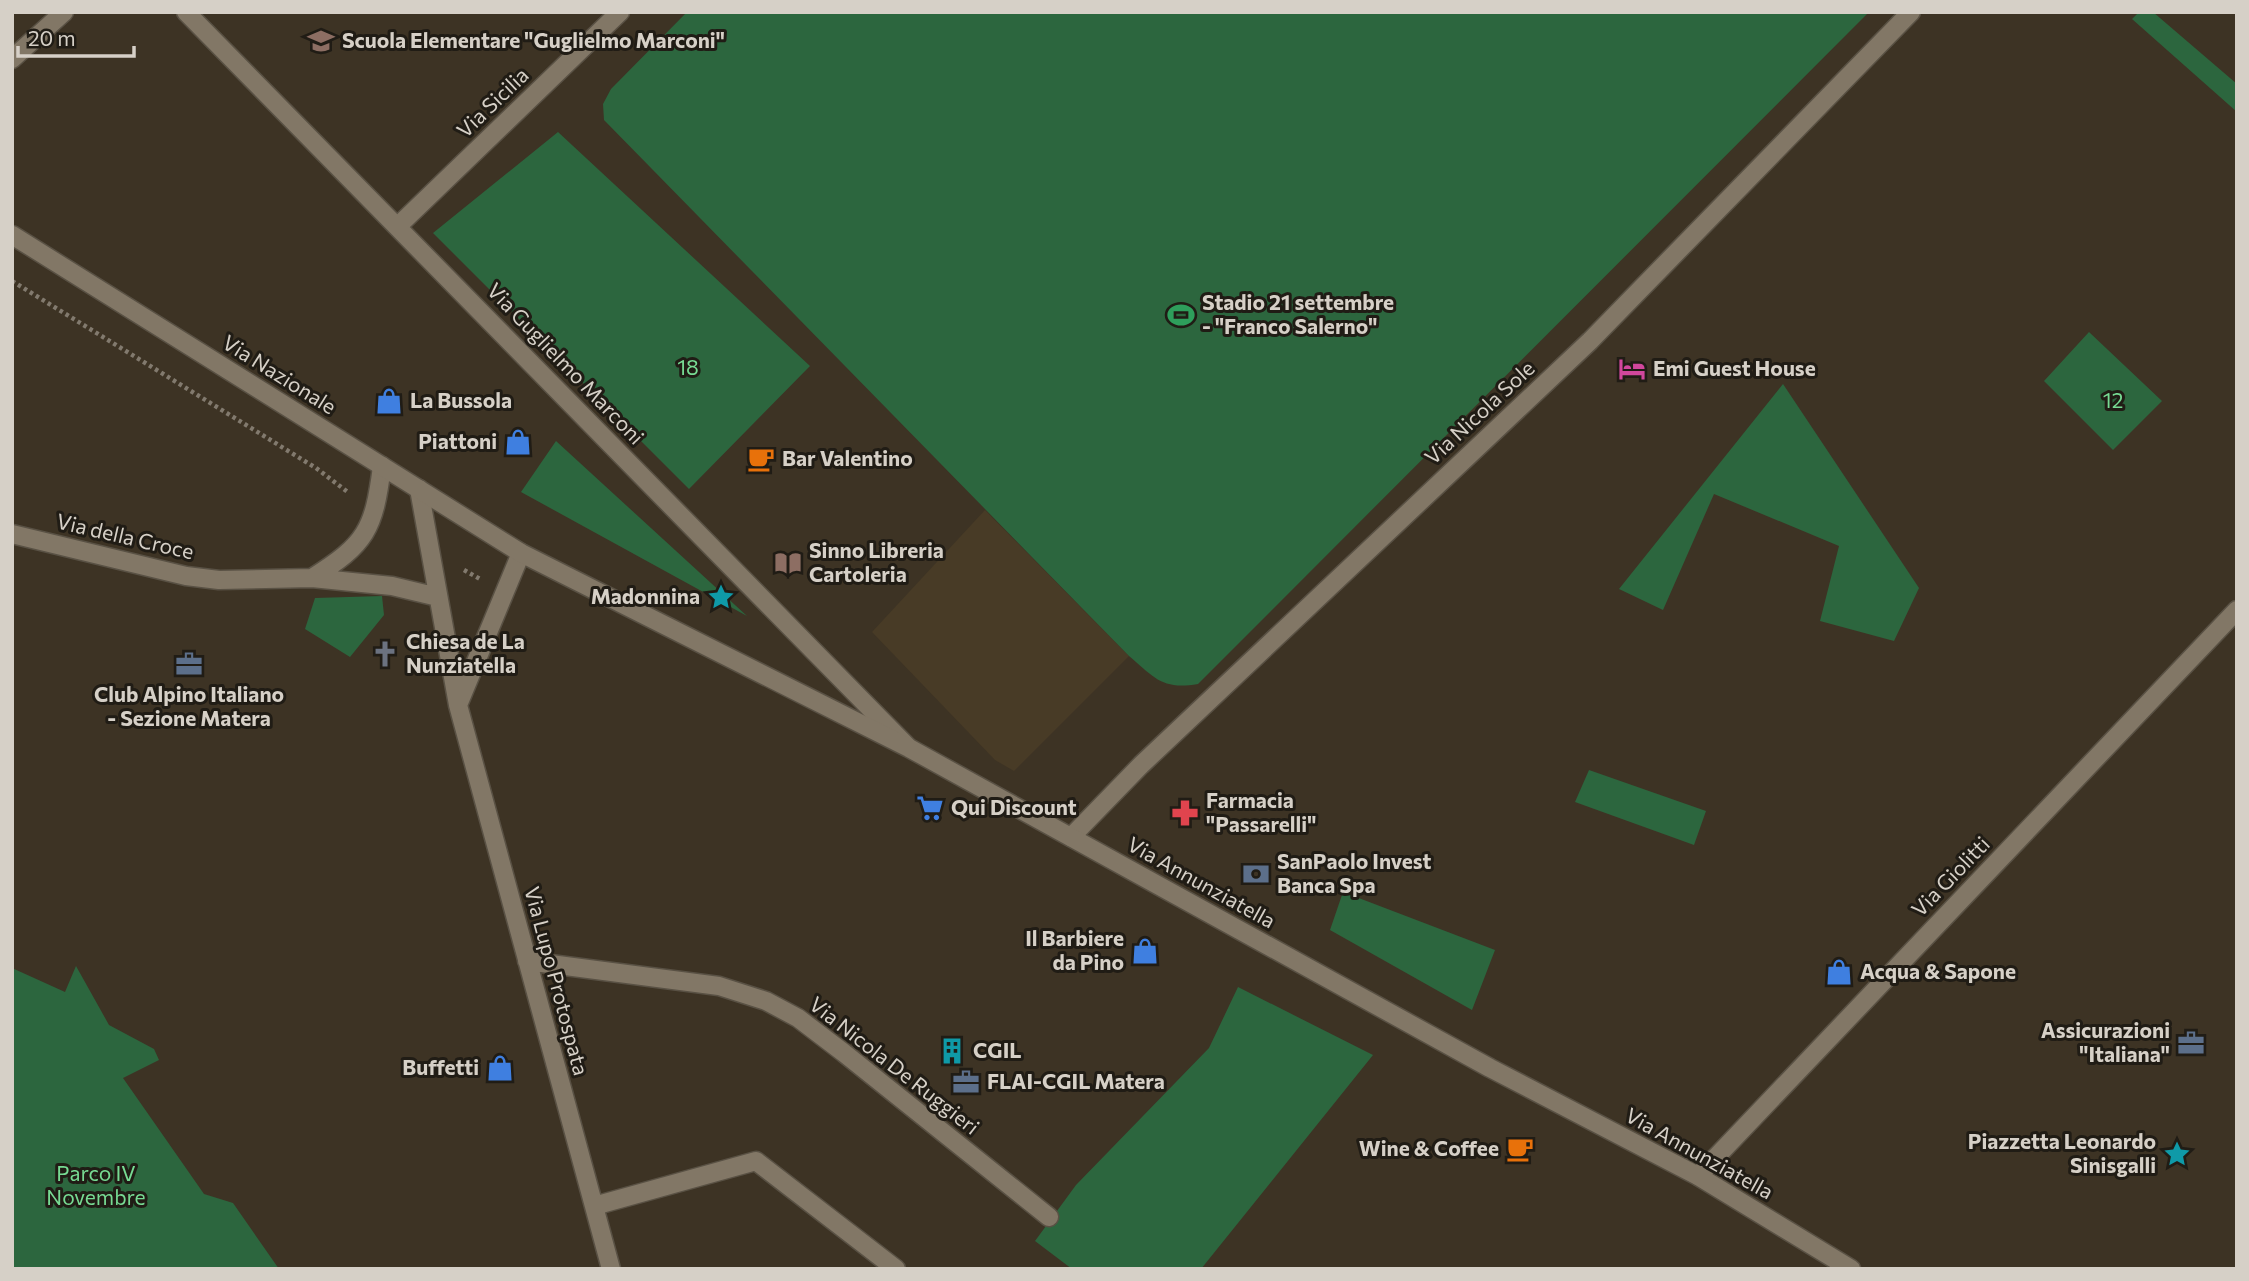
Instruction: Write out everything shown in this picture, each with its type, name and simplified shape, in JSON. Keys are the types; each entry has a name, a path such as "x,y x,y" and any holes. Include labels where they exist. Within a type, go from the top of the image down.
{"street":[{"path":"12,59 64,12"},
{"name":"Via Guglielmo Marconi","path":"186,12 909,748"},
{"name":"Via Sicilia","path":"398,226 620,12"},
{"name":"Via Nicola Sole","path":"1071,837 1141,765 1590,341 1911,12"},
{"name":"Via Nazionale","path":"12,235 521,552"},
{"path":"312,578 347,556 365,535 377,504 382,466"},
{"name":"Via Lupo Protospata","path":"419,489 458,705 611,1269"},
{"name":"Via della Croce","path":"12,534 186,576 219,580 312,578 392,586 438,597"},
{"path":"458,705 521,552"},
{"name":"Via Annunziatella","path":"521,552 909,748 1478,1062 1698,1176 1851,1269"},
{"name":"Via Giolitti","path":"1698,1176 2237,610"},
{"name":"Via Nicola De Ruggieri","path":"527,961 719,986 766,1000 798,1018 835,1046 1049,1217"},
{"path":"594,1206 756,1161 896,1269"}],"shaded area":[{"path":"985,510 1129,656 1014,771 995,760 872,632"}],"green space":[{"name":"Stadio 21 settembre - \"Franco Salerno\"","path":"687,12 1869,12 1198,684 1176,685 1160,680 1129,656 604,120 603,104 611,89"},
{"path":"2139,12 2153,12 2237,84 2237,112 2132,19"},
{"name":"18","path":"558,132 810,366 689,489 433,233"},
{"name":"12","path":"2089,332 2162,401 2113,450 2044,381"},
{"path":"1783,384 1919,588 1894,641 1820,621 1839,546 1714,494 1663,610 1619,589"},
{"path":"556,441 747,616 521,492"},
{"path":"382,596 384,615 350,657 305,629 315,598"},
{"path":"1589,770 1706,811 1694,845 1575,802"},
{"path":"1343,892 1495,950 1472,1010 1330,930"},
{"name":"Parco IV Novembre","path":"76,966 109,1025 154,1049 159,1060 123,1078 204,1194 233,1203 279,1269 12,1269 12,968 65,992"},
{"path":"1238,987 1373,1055 1201,1269 1072,1269 1035,1241 1076,1185 1209,1048"}],"place":[{"name":"Scuola Elementare \"Guglielmo Marconi\"","path":"321,41"},
{"name":"Stadio 21 settembre - \"Franco Salerno\"","path":"1181,315"},
{"name":"Emi Guest House","path":"1632,369"},
{"name":"La Bussola","path":"389,401"},
{"name":"Piattoni","path":"518,442"},
{"name":"Bar Valentino","path":"761,459"},
{"name":"Sinno Libreria Cartoleria","path":"788,563"},
{"name":"Madonnina","path":"721,597"},
{"name":"Chiesa de La Nunziatella","path":"385,654"},
{"name":"Club Alpino Italiano - Sezione Matera","path":"189,664"},
{"name":"Qui Discount","path":"930,808"},
{"name":"Farmacia \"Passarelli\"","path":"1185,813"},
{"name":"SanPaolo Invest Banca Spa","path":"1256,874"},
{"name":"Il Barbiere da Pino","path":"1145,951"},
{"name":"Acqua & Sapone","path":"1839,972"},
{"name":"Assicurazioni \"Italiana\"","path":"2191,1043"},
{"name":"CGIL","path":"952,1051"},
{"name":"Buffetti","path":"500,1068"},
{"name":"FLAI-CGIL Matera","path":"966,1082"},
{"name":"Wine & Coffee","path":"1520,1149"},
{"name":"Piazzetta Leonardo Sinisgalli","path":"2177,1154"}]}
